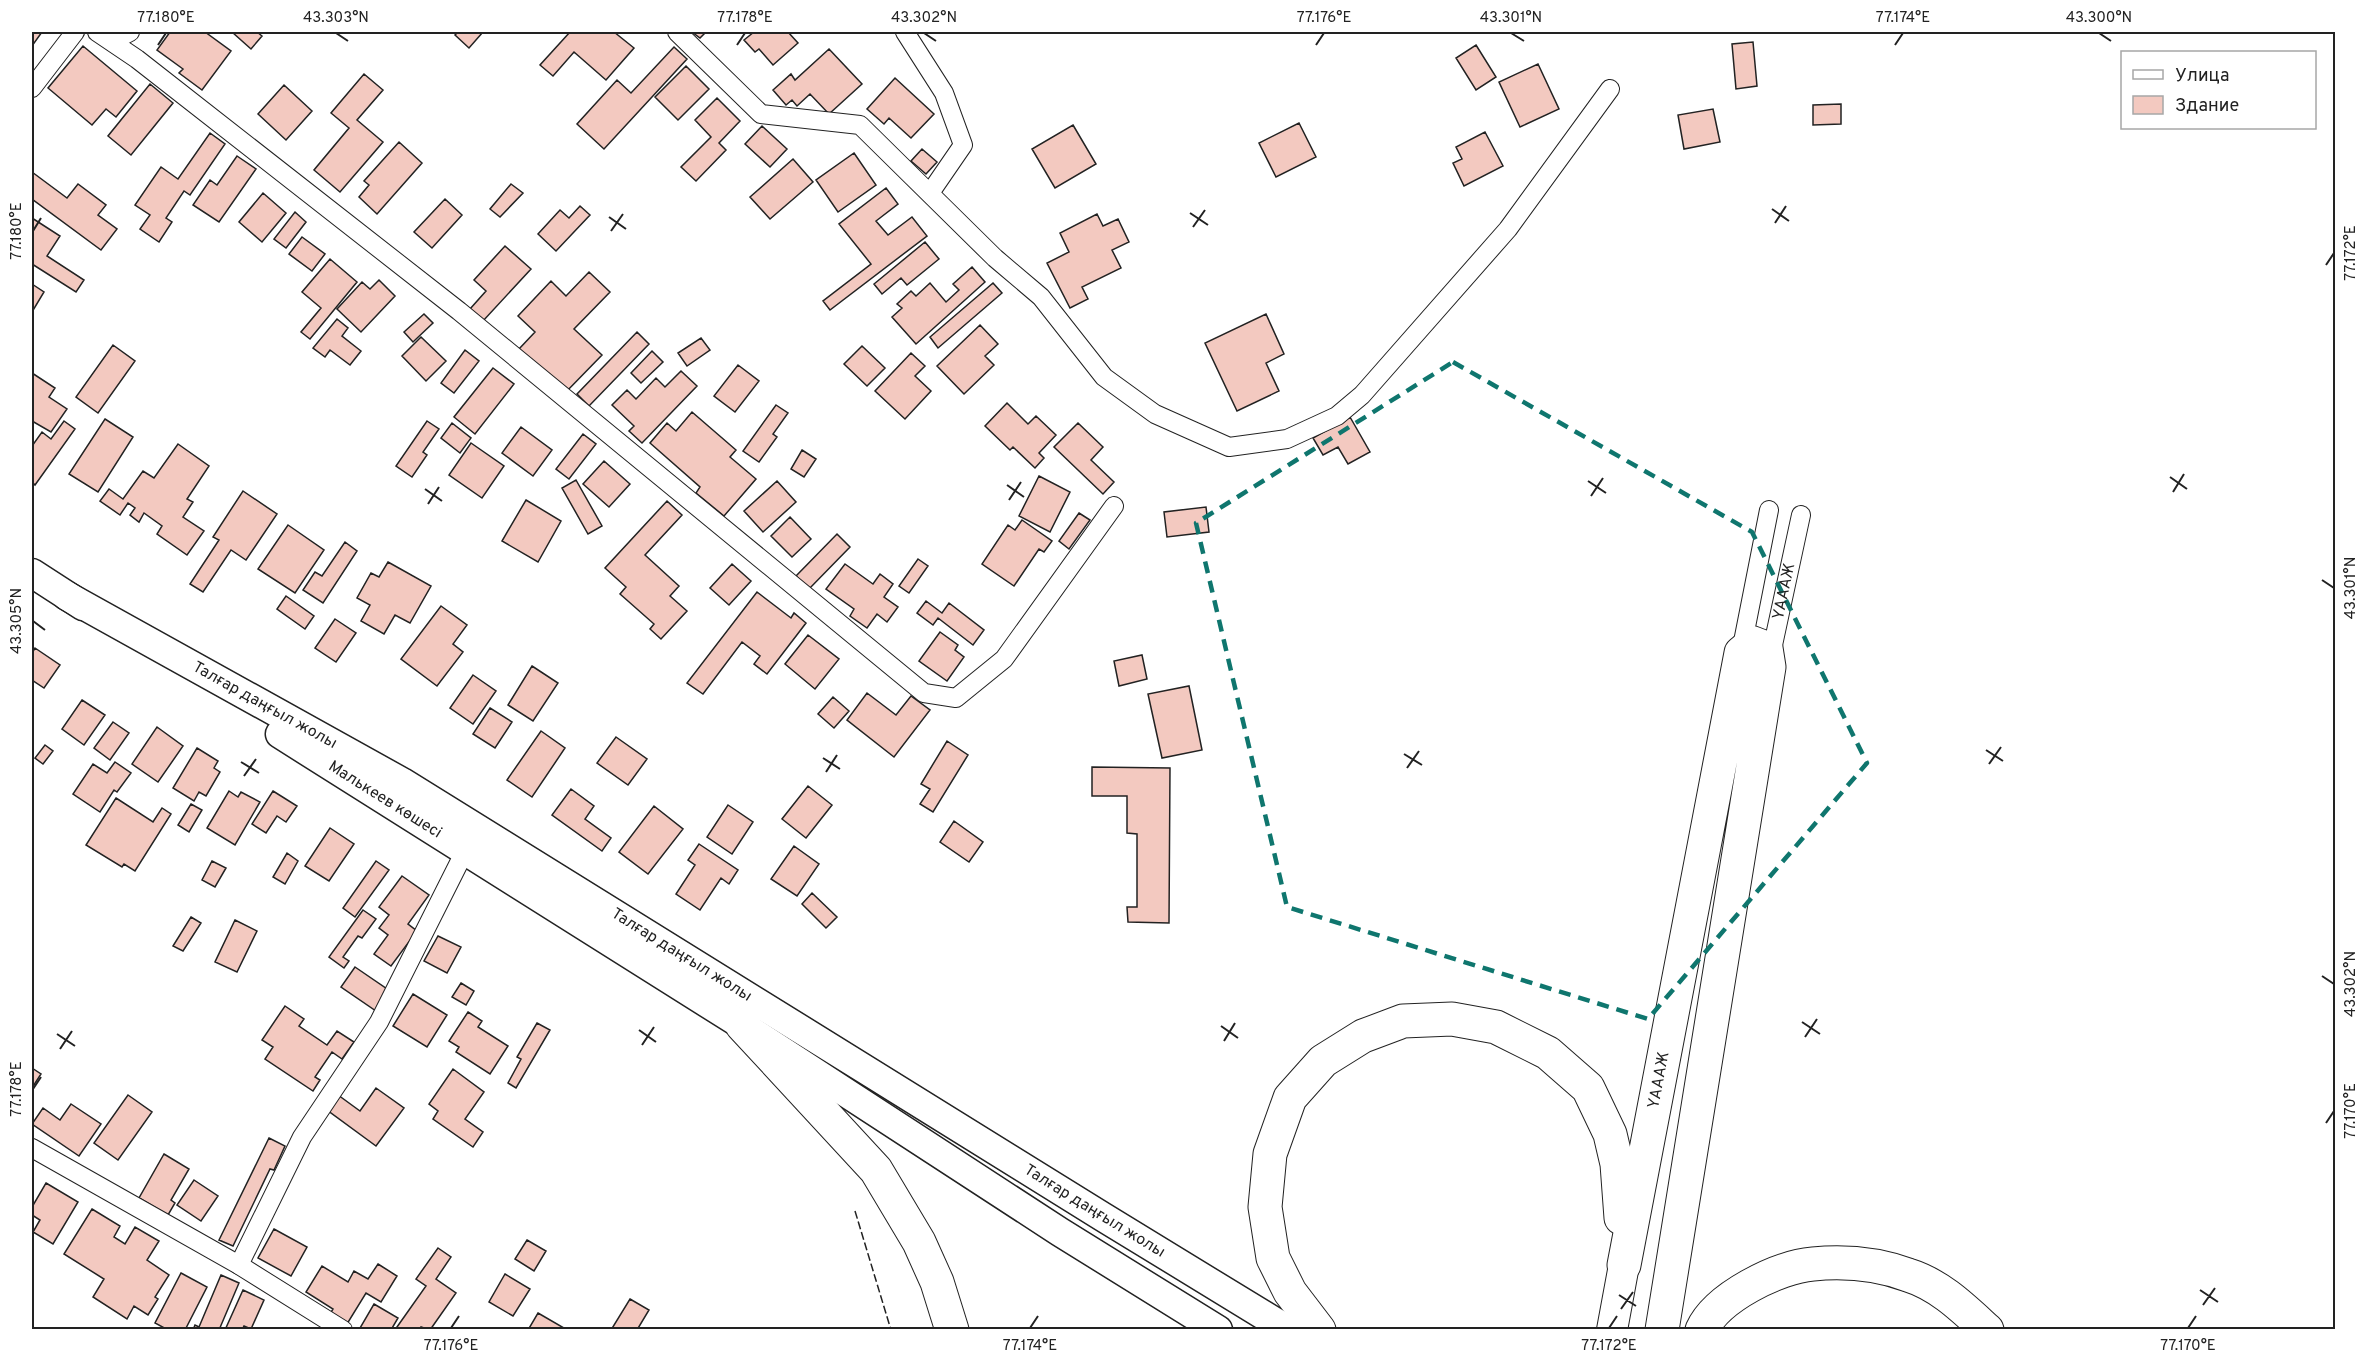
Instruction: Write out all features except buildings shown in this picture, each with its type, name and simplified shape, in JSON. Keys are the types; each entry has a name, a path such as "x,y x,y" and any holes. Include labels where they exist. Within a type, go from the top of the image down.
{"highway":[{"name":"ҮАААЖ","path":"1612,1329 1706,833 1755,660"},
{"path":"1662,1329 1740,845 1755,660"},
{"path":"1319,1329 1290,1292 1273,1258 1265,1207 1270,1154 1290,1098 1323,1061 1363,1036 1403,1021 1452,1019 1496,1027 1548,1053 1588,1088 1610,1134 1617,1164 1624,1265"},
{"path":"742,1025 876,1170 919,1242 937,1282 952,1329"},
{"path":"1702,1329 1731,1295 1767,1277 1810,1264 1858,1264 1909,1275 1949,1295 1987,1329"}],"main road":[{"name":"Малькеев көшесі","path":"32,573 266,725 742,1025"},
{"name":"Талғар даңғыл жолы","path":"68,596 402,782 638,926 1103,1217 1288,1329"},
{"name":"Талғар даңғыл жолы","path":"742,1025 1060,1232 1218,1329"}],"street":[{"path":"32,88 75,32"},
{"path":"97,32 113,41 459,311 924,693 956,698 1004,658 1114,506"},
{"path":"113,41 130,32"},
{"path":"677,32 761,114 860,125 995,258 1041,297 1104,377 1155,414 1229,447 1287,439 1337,416 1362,395 1508,229 1611,89"},
{"path":"905,32 944,93 963,145 930,193"},
{"name":"ҮАААЖ","path":"1755,660 1769,510"},
{"name":"ҮАААЖ","path":"1755,660 1801,515"},
{"path":"239,1265 302,1137 379,1022 465,851"},
{"path":"32,1148 239,1265 343,1329"}],"highlighted area":[{"path":"1453,362 1752,532 1867,763 1648,1019 1287,907 1196,523"}],"fence":[{"path":"855,1211 891,1330"}]}
